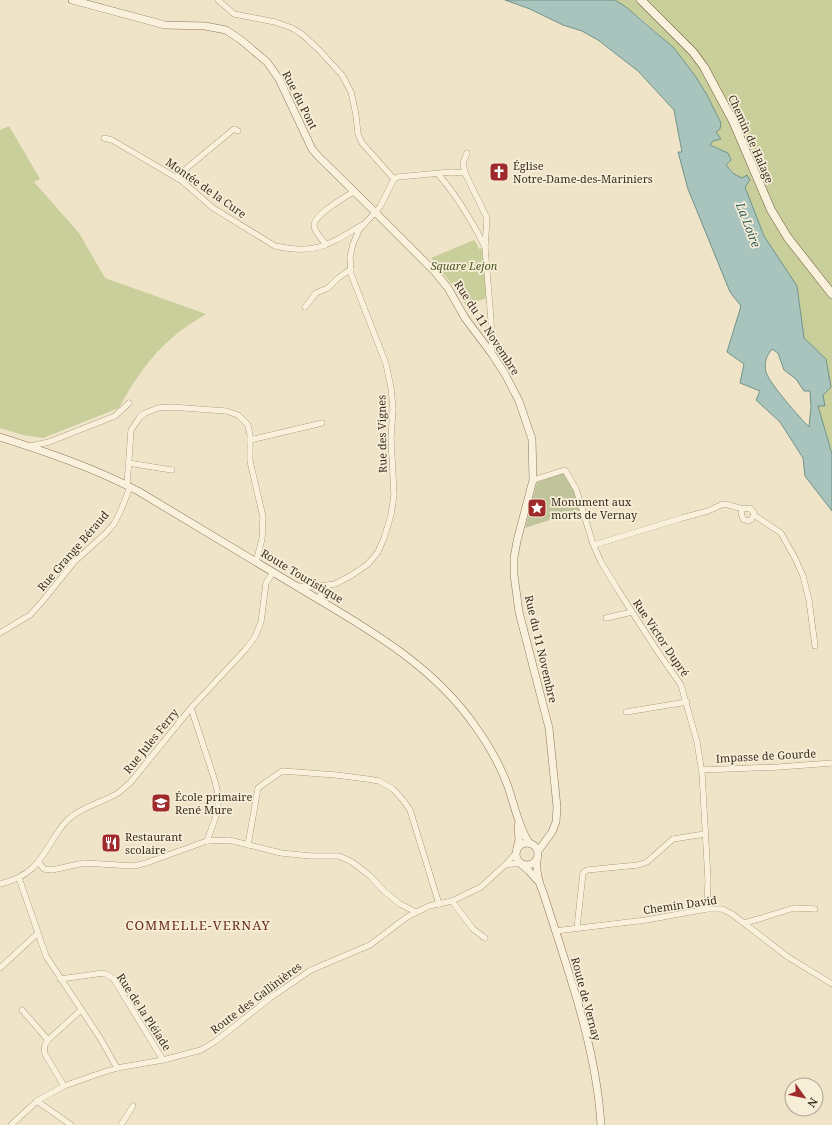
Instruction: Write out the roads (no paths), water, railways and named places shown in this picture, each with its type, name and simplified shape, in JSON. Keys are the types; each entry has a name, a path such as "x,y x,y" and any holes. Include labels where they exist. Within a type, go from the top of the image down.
{"main road":[{"name":"Chemin de Halage","path":"640,0 693,52 704,67 734,121 771,210 788,238 832,294"}],"street":[{"name":"Rue du Pont","path":"72,0 165,25 205,26 226,30 241,40 267,62 279,79 312,149 353,192 375,212"},
{"path":"218,0 234,14 275,22 292,28 304,36 319,50 342,75 351,92 358,134 362,143 394,179 452,172 465,173"},
{"path":"176,178 234,129 238,131"},
{"name":"Montée de la Cure","path":"104,138 112,140 176,178 187,185 213,208 275,246 308,249 326,245 364,224"},
{"path":"467,153 463,163 465,173 487,218 485,247 491,320 492,354"},
{"path":"438,174 451,189 465,210 485,247"},
{"name":"Rue des Vignes","path":"297,586 311,587 335,584 368,564 378,552 391,515 394,495 391,446 393,409 391,388 386,364 351,274 350,257 353,244 364,224 380,207 394,179"},
{"path":"326,245 316,230 314,224 315,221 320,214 353,192"},
{"name":"Rue du 11 Novembre","path":"375,212 448,288 464,318 492,354 505,374 519,401 532,439 533,480 517,542 514,558 514,576 519,612 549,728 557,808 556,822 552,832 538,851"},
{"path":"305,307 316,293 328,288 350,269"},
{"path":"29,446 49,442 115,416 130,403"},
{"name":"Rue Grange Béraud","path":"0,633 30,615 74,562 110,528 121,510 128,486 128,463 131,430 140,417 149,410 171,407 226,411 238,415 248,425 250,461 264,517 262,539 256,562"},
{"path":"250,440 322,423"},
{"name":"Route Touristique","path":"0,437 46,452 128,486 321,600 399,650 434,677 475,725 493,753 507,783 518,819 531,844"},
{"path":"128,463 172,470"},
{"name":"Rue Victor Dupré","path":"533,480 565,470 576,489 601,562 658,652 681,684 697,742 702,770 708,880 707,909"},
{"path":"594,545 708,511 725,504 743,509 752,509 754,515 782,533 796,560 803,576 809,600 815,646"},
{"path":"743,509 741,515 744,520 750,520 754,515"},
{"name":"Rue Jules Ferry","path":"0,884 14,881 26,874 38,862 61,827 71,817 87,807 119,792 130,783 191,708 245,650 255,636 261,622 266,583 273,572"},
{"path":"321,600 320,595 329,585"},
{"path":"606,618 632,612"},
{"path":"626,712 687,702"},
{"path":"191,708 215,780 218,794 218,807 215,820 207,841"},
{"name":"Impasse de Gourde","path":"702,770 832,763"},
{"path":"248,845 258,788 282,771 336,775 379,781 393,789 410,810 439,904"},
{"name":"Route Touristique","path":"516,851 519,840 518,819"},
{"path":"520,864 516,858 516,851 522,844 531,844 552,832"},
{"path":"577,928 583,873 587,870 638,865 647,862 673,839 705,834"},
{"path":"38,862 44,869 52,870 84,863 134,866 207,841 229,840 281,853 311,856 339,856 352,862 369,875 384,891 400,904 416,912"},
{"path":"505,865 520,864 525,866 532,864 537,860 538,851 531,844"},
{"name":"Route des Gallinières","path":"11,1125 37,1101 64,1086 117,1068 164,1060 201,1050 216,1041 270,998 311,970 370,946 407,917 416,912 429,906 452,901 480,887 505,865 516,851"},
{"name":"Route de Vernay","path":"537,860 536,872 538,881 543,892 584,1027 599,1101 601,1125"},
{"name":"Route de Vernay","path":"520,864 538,881"},
{"path":"19,878 46,956 100,1038 117,1068"},
{"path":"452,901 473,929 485,938"},
{"path":"744,923 794,908 815,909"},
{"name":"Chemin David","path":"555,931 646,920 707,909 722,909 732,914 788,957 832,984"},
{"path":"1,965 38,933"},
{"name":"Rue de la Pléiade","path":"60,979 104,973 113,978 164,1060"},
{"path":"22,1010 48,1040"},
{"path":"64,1086 45,1054 44,1048 48,1040 81,1010"},
{"path":"37,1101 71,1125"},
{"path":"121,1125 133,1106"}],"water":[{"name":"La Loire","path":"505,0 615,0 626,7 674,48 696,77 707,95 721,123 720,129 716,132 721,139 713,141 710,145 728,153 731,160 726,165 734,174 742,178 747,175 750,180 745,187 764,236 797,286 804,338 826,359 831,387 823,395 825,406 818,406 832,454 832,511 805,476 803,458 780,422 756,400 760,391 740,383 744,364 727,352 741,306 730,292 688,189 678,152 682,152 674,110 638,71 598,40 582,31 563,25 530,9","holes":["772,349 778,353 784,370 796,379 804,391 810,391 811,407 809,427 792,409 768,377 765,365 767,357"]}],"place":[{"name":"Église Notre-Dame-des-Mariniers","path":"499,172"},
{"name":"Monument aux morts de Vernay","path":"537,508"},
{"name":"École primaire René Mure","path":"161,803"},
{"name":"Restaurant scolaire","path":"111,843"}],"district":[{"name":"COMMELLE-VERNAY","path":"198,925"}],"park label":[{"name":"Square Lejon","path":"464,266"}]}
